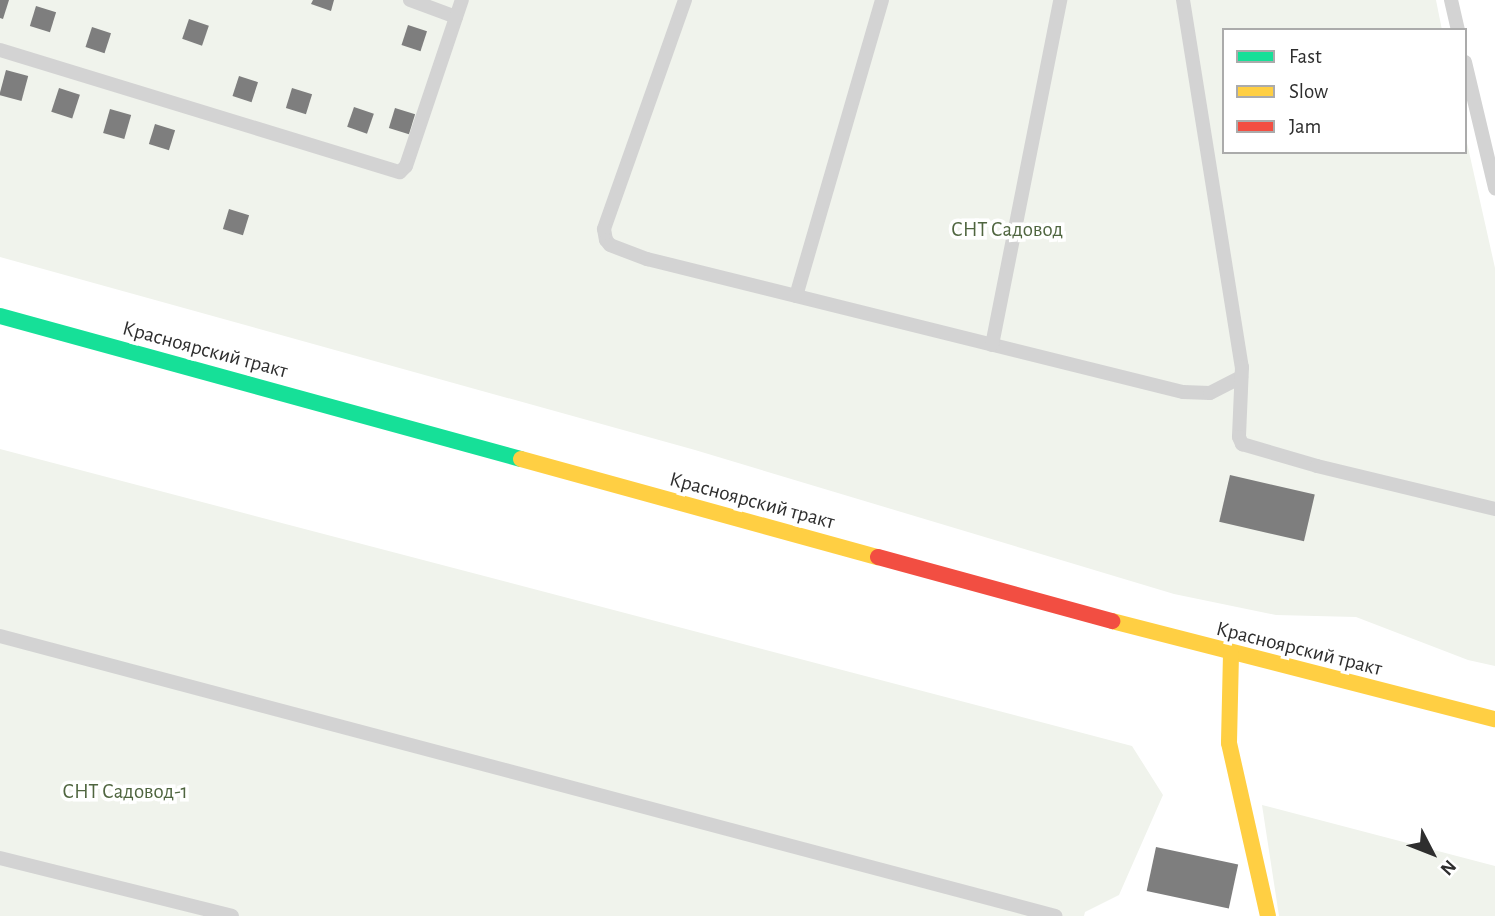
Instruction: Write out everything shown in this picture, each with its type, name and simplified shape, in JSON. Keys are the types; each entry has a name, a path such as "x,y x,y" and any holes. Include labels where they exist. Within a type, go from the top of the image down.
{"main road":[{"name":"Красноярский тракт","path":"0,316 1231,654 1495,719"},
{"path":"1231,654 1229,743 1268,916"}],"lane":[{"path":"410,0 456,17"},
{"path":"0,50 400,172 406,166 461,0"},
{"path":"685,0 604,229 606,240 647,259 1183,392 1210,393 1241,377"},
{"path":"796,296 882,0"},
{"path":"992,345 1050,65 1060,0"},
{"path":"1183,0 1241,377 1238,437 1242,444 1317,466 1495,509"},
{"path":"1451,0 1458,28"},
{"path":"1467,70 1495,188"},
{"path":"0,636 1055,916"},
{"path":"0,858 232,916"}],"green space":[{"name":"СНТ Садовод","path":"0,0 1436,0 1442,28 1222,28 1222,154 1467,154 1467,143 1495,268 1495,666 1468,660 1356,617 1276,615 1174,594 695,450 0,257"},
{"name":"СНТ Садовод-1","path":"0,449 1132,746 1163,795 1119,895 1085,912 1084,916 0,916"},
{"path":"1262,805 1495,866 1495,916 1279,916"}],"building":[{"path":"0,0 9,0 3,19 0,18"},
{"path":"313,0 334,0 331,11 311,4"},
{"path":"36,6 56,12 50,32 30,26"},
{"path":"189,19 209,26 202,46 182,39"},
{"path":"408,25 427,31 421,51 402,45"},
{"path":"92,27 111,33 105,53 86,47"},
{"path":"6,70 28,76 21,101 0,95"},
{"path":"239,76 258,82 252,102 233,96"},
{"path":"59,88 80,95 72,119 51,112"},
{"path":"292,88 312,94 306,114 286,108"},
{"path":"354,107 374,114 367,134 347,127"},
{"path":"395,108 415,114 409,134 389,128"},
{"path":"110,109 131,115 124,139 103,133"},
{"path":"155,124 175,130 169,150 149,144"},
{"path":"229,209 249,215 243,235 223,229"},
{"path":"1230,475 1315,495 1304,541 1219,522"},
{"path":"1156,847 1238,864 1229,908 1147,891"}],"traffic: fast":[{"path":"0,316 521,459"}],"traffic: slow":[{"path":"521,459 878,557"},
{"path":"1112,621 1495,719"},
{"path":"1231,654 1229,743 1268,916"}],"traffic: jam":[{"path":"878,557 1112,621"}]}
